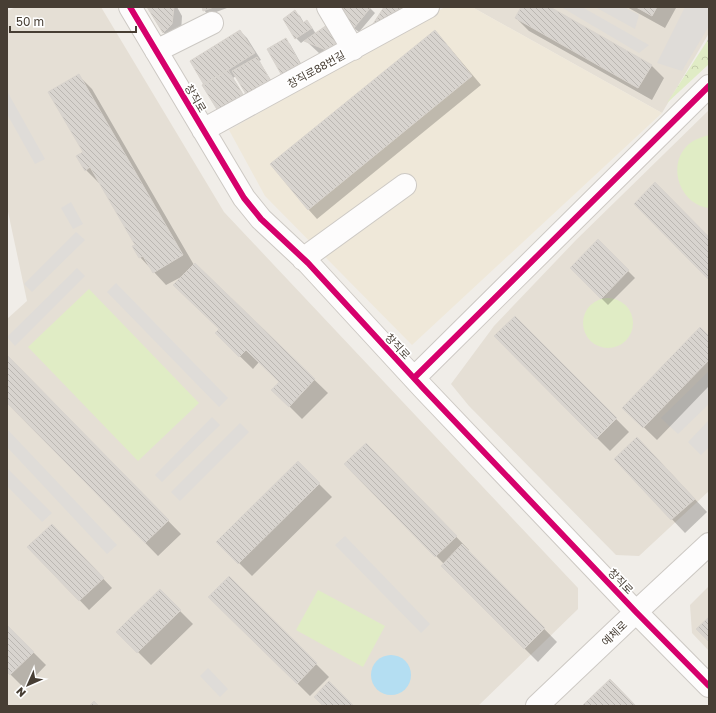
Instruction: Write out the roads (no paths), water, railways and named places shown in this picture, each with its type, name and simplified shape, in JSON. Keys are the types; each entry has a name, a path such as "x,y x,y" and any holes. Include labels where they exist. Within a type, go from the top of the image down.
{"street":[{"name":"창직로","path":"130,7 244,198 261,219 303,259 636,612 709,686"},
{"path":"328,7 352,48"},
{"name":"창직로88번길","path":"203,130 428,7"},
{"path":"156,51 212,23"},
{"path":"414,378 709,86"},
{"path":"303,259 405,185"},
{"name":"예체로","path":"538,706 709,544"}],"water":[{"path":"395,655 402,658 408,664 411,675 410,683 402,692 395,695 387,695 380,692 372,683 371,671 374,664 383,656"}]}
